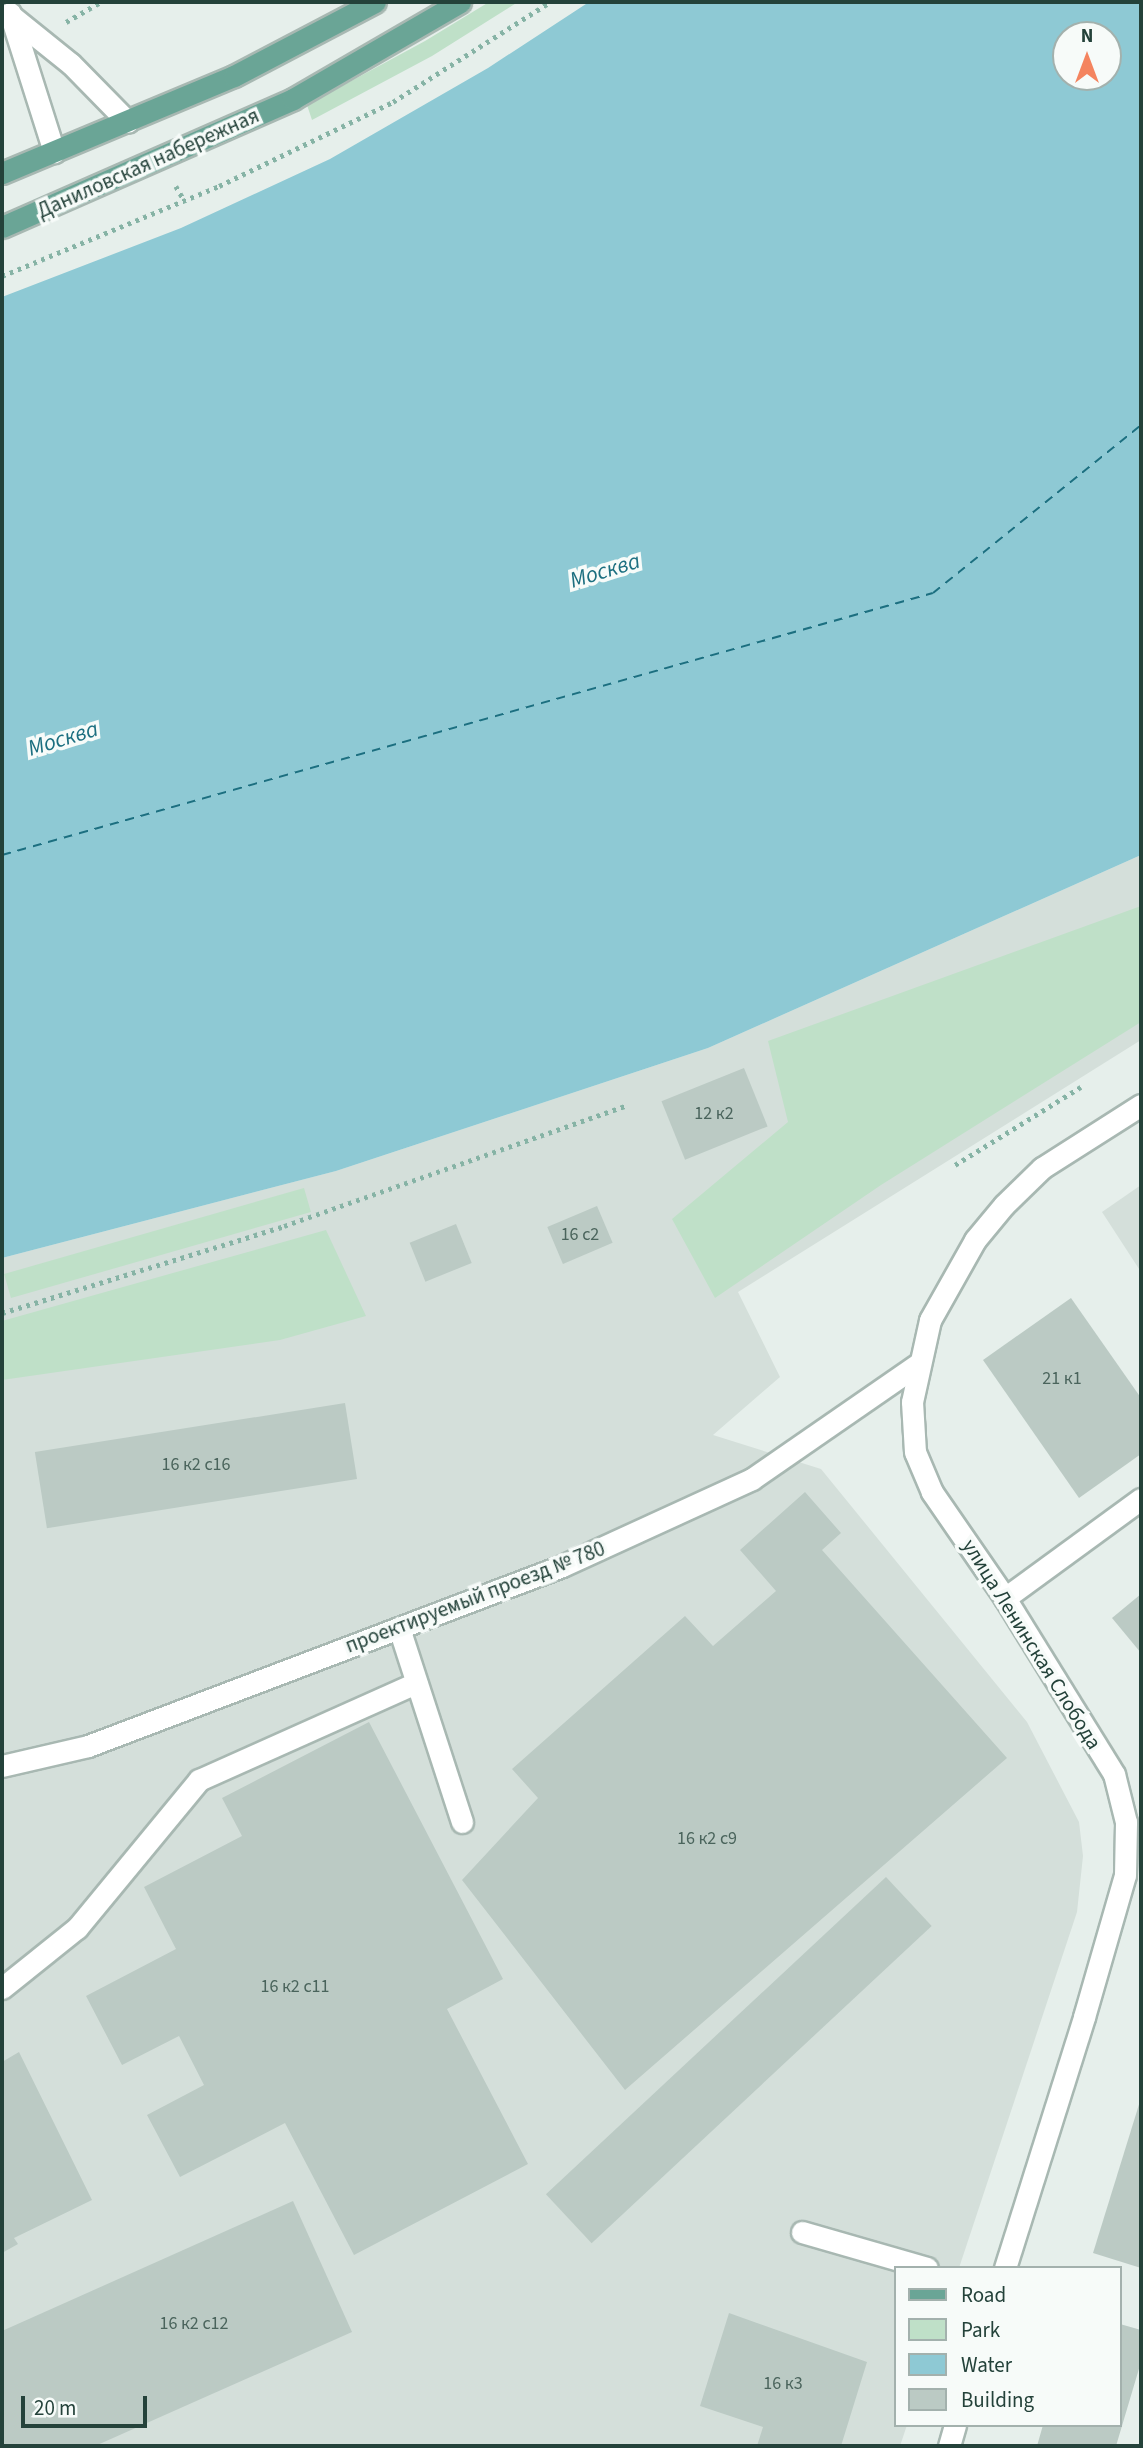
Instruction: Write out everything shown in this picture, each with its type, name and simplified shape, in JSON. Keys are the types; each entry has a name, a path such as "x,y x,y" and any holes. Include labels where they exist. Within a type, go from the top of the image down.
{"main road":[{"path":"2,173 234,76 376,2"},
{"name":"Даниловская набережная","path":"2,227 293,99 460,2"}],"street":[{"path":"8,8 71,64 128,122"},
{"path":"8,8 54,152"},
{"name":"улица Ленинская Слобода","path":"1006,2266 1080,2030 1125,1875 1126,1822 1114,1774 1005,1598 932,1492 915,1452 912,1402 918,1364 930,1320 951,1279 1004,1205 1042,1168 1141,1105"},
{"name":"проектируемый проезд № 780","path":"2,1766 88,1746 562,1566 752,1479 918,1364"},
{"path":"1005,1598 1141,1499"},
{"path":"399,1628 462,1822"},
{"path":"2,1988 77,1928 199,1780 416,1683"},
{"path":"802,2232 920,2266"},
{"path":"949,2446 954,2427"}],"path":[{"path":"2,276 219,186 393,102 550,2"},
{"path":"955,1165 1081,1087"},
{"path":"2,1313 284,1226 625,1105"}],"shaded area":[{"path":"1141,855 1141,1040 738,1292 780,1377 713,1435 821,1469 1027,1722 1079,1822 1083,1856 1077,1912 960,2266 894,2266 894,2427 906,2427 900,2446 2,2446 2,1258 336,1171 708,1048"},
{"path":"1141,1185 1141,1272 1102,1212"}],"green space":[{"path":"489,2 518,2 432,56 312,120 307,105 425,41"},
{"path":"1141,906 1141,1022 881,1185 715,1298 672,1219 788,1122 768,1041"},
{"path":"304,1188 311,1212 11,1298 4,1274"},
{"path":"326,1230 366,1316 280,1340 2,1380 2,1321"}],"water":[{"name":"Москва","path":"589,2 1141,2 1141,855 708,1048 336,1171 2,1258 2,297 181,228 330,159 488,68"}],"building":[{"path":"744,1068 768,1126 685,1160 661,1101"},
{"path":"597,1206 613,1243 563,1264 547,1227"},
{"path":"456,1224 472,1263 425,1282 410,1243"},
{"path":"1071,1298 1141,1398 1141,1454 1079,1498 983,1360"},
{"path":"345,1403 357,1479 47,1528 35,1452"},
{"path":"805,1492 841,1533 822,1550 1007,1758 625,2090 462,1880 538,1798 512,1769 685,1616 713,1646 776,1591 740,1550"},
{"path":"1141,1594 1141,1653 1112,1618"},
{"path":"369,1722 503,1979 447,2009 528,2164 354,2255 285,2123 180,2177 147,2115 204,2085 179,2036 122,2065 86,1996 176,1949 144,1887 242,1836 222,1798"},
{"path":"886,1877 932,1926 592,2243 546,2194"},
{"path":"19,2052 92,2200 14,2238 18,2244 2,2253 2,2062"},
{"path":"1141,2098 1141,2268 1093,2253"},
{"path":"293,2201 352,2332 95,2446 2,2446 2,2331"},
{"path":"729,2313 867,2362 841,2446 757,2446 763,2427 700,2406"},
{"path":"1122,2325 1141,2330 1141,2362 1122,2426"},
{"path":"1042,2427 1122,2427 1116,2446 1037,2446"}],"ferry route":[{"path":"2,855 933,593 1141,425"}]}
